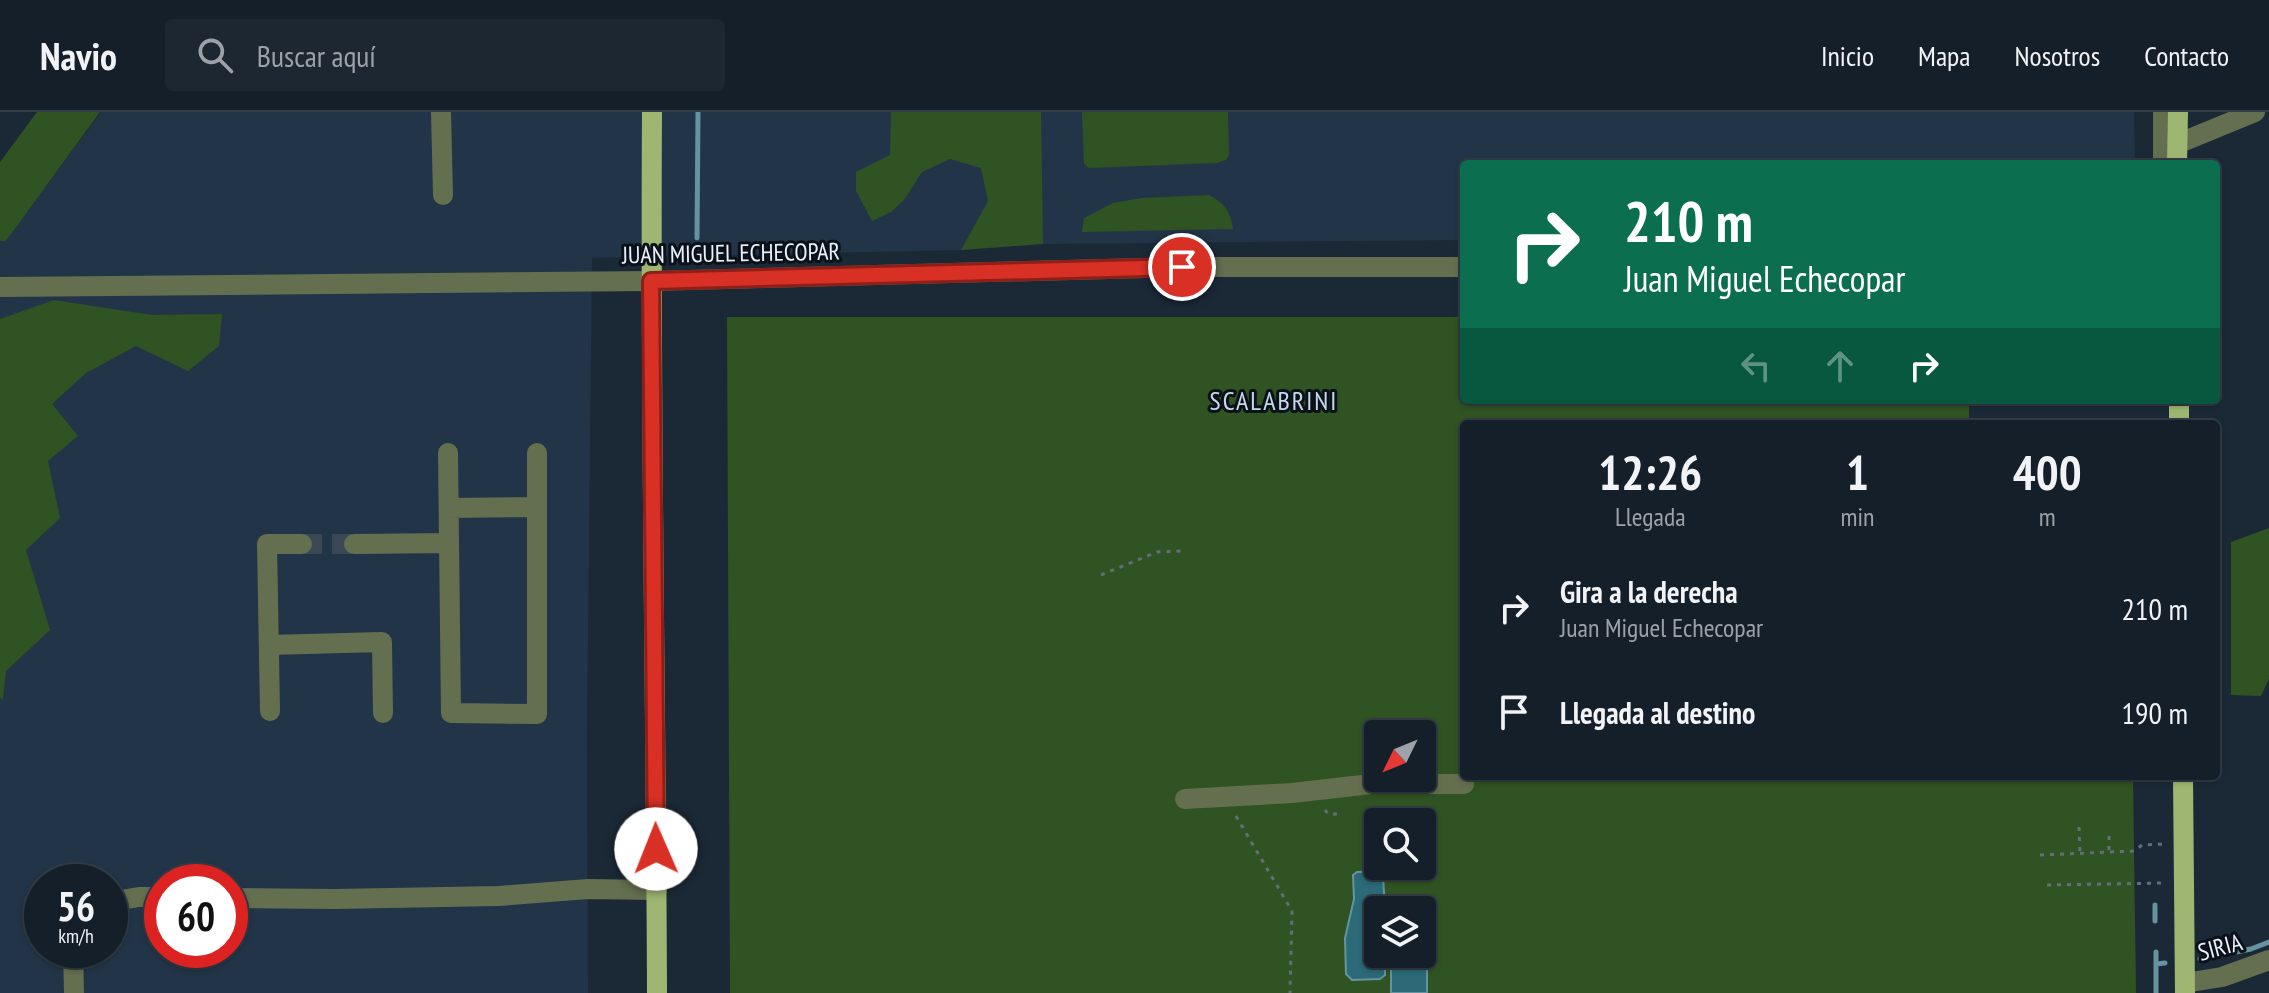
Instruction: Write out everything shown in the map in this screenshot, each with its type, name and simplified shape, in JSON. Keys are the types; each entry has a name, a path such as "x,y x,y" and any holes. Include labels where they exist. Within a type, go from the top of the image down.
{"main road":[{"path":"652,112 657,993"},
{"path":"2177,154 2178,112"},
{"path":"2183,780 2185,988"}],"street":[{"path":"441,112 443,195"},
{"path":"2163,112 2163,160"},
{"path":"2177,154 2255,112"},
{"name":"JUAN MIGUEL ECHECOPAR","path":"0,287 651,281 1182,267 1460,267"},
{"path":"448,453 451,713 537,714 537,453"},
{"path":"449,508 537,507"},
{"path":"354,544 449,543"},
{"path":"270,711 267,544 302,544"},
{"path":"269,645 382,642 383,713"},
{"path":"1185,799 1371,784 1464,784"},
{"path":"248,898 350,899 499,896 588,889 657,890"},
{"name":"SIRIA","path":"2185,988 2269,960"},
{"path":"73,968 74,993"}],"path":[{"path":"1101,575 1157,552 1183,551"},
{"path":"1226,798 1292,911 1290,993"},
{"path":"2079,827 2080,853"},
{"path":"2109,836 2109,852"},
{"path":"2040,855 2134,851 2142,845 2170,844"},
{"path":"2047,885 2184,882"}],"shaded area":[{"path":"101,112 2134,112 2135,160 1460,160 1460,240 1043,244 961,250 592,258 587,732 588,993 0,993 0,241 6,240"},
{"path":"1364,872 1364,880 1383,880 1384,896 1364,896 1364,968 1385,968 1385,975 1380,979 1352,980 1346,974 1345,938 1354,899 1353,875"},
{"path":"1391,968 1427,968 1427,993 1391,993"}],"green space":[{"path":"37,112 100,112 6,241 0,241 0,162"},
{"path":"891,112 1041,112 1043,244 961,250 988,201 981,168 950,159 922,172 904,200 891,212 872,221 856,191 856,172 890,155"},
{"path":"1082,112 1228,112 1229,155 1226,160 1217,163 1089,168 1084,164"},
{"path":"1209,195 1226,209 1233,229 1082,232 1084,218 1113,203 1142,198"},
{"path":"54,300 152,315 222,314 219,346 188,371 136,346 86,373 52,404 78,436 48,461 60,518 26,550 50,630 6,671 3,699 0,698 0,319"},
{"path":"727,317 1460,317 1460,404 1969,404 1969,420 1460,420 1460,780 2133,780 2136,993 730,993"},
{"path":"2269,528 2269,679 2261,696 2231,695 2231,542"}],"waterway":[{"path":"697,238 698,112"},
{"path":"2155,905 2155,921"},
{"path":"2200,959 2251,949 2269,942"},
{"path":"2156,952 2156,993"},
{"path":"2156,964 2165,963"}],"tunnel":[{"path":"302,544 354,544"}],"district":[{"name":"SCALABRINI","path":"1274,400"}],"route":[{"path":"656,849 651,281 1182,267"}]}
